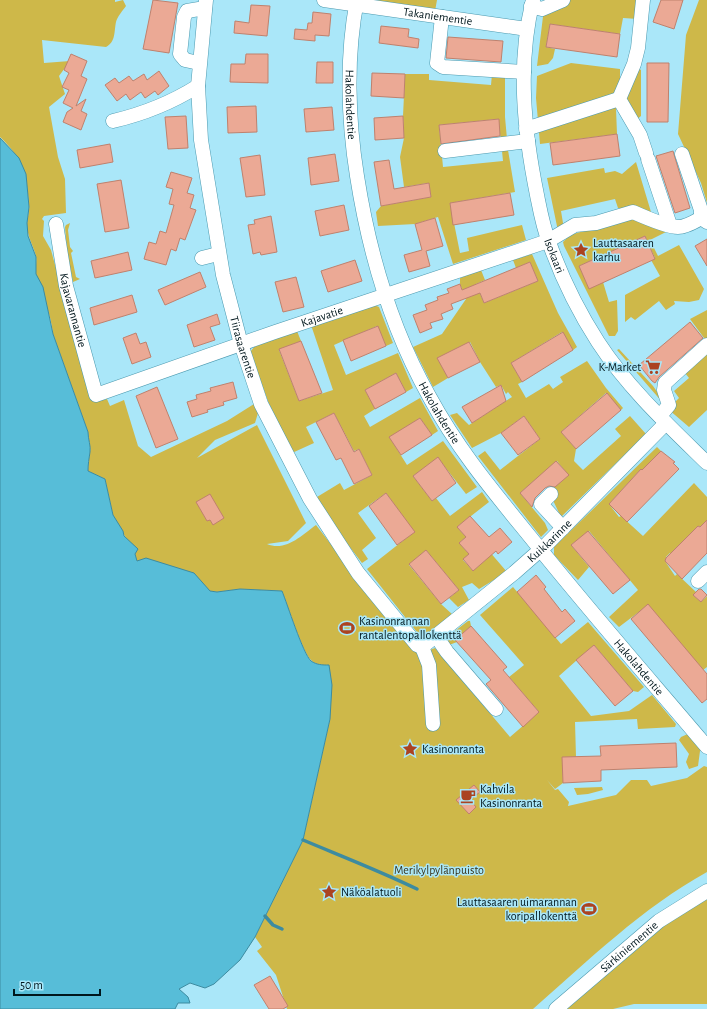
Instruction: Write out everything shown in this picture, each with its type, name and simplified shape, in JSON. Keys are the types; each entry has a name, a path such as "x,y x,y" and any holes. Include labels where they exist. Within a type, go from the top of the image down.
{"street":[{"name":"Takaniementie","path":"324,0 356,2 442,17 527,29"},
{"path":"532,3 542,9 563,0"},
{"path":"445,152 527,135 619,99 634,64 638,48 643,0"},
{"name":"Hakolahdentie","path":"356,2 350,86 353,148 365,223 385,295 412,364 446,426 466,457 494,494 707,747"},
{"name":"Isokaari","path":"532,3 527,29 524,72 524,102 534,182 548,241 566,283 598,341 642,399 707,463"},
{"path":"199,63 185,60 180,54 184,17 187,11 206,4"},
{"name":"Tiirasaarentie","path":"206,4 199,63 198,86 200,140 218,254 229,305 261,404 288,458 324,521 358,573 417,645 422,647"},
{"path":"442,17 438,65 443,67 524,72"},
{"path":"113,121 134,116 164,105 198,86"},
{"path":"619,99 640,135 670,225 677,227 704,220 682,154"},
{"name":"Kajavatie","path":"96,395 241,344 548,241 575,225 596,223 633,212 670,225"},
{"name":"Kajavarannantie","path":"56,224 66,286 96,395"},
{"path":"202,258 218,254"},
{"path":"663,420 669,405 664,390 665,383 707,345"},
{"name":"Kuikkarinne","path":"422,647 540,550 563,528 663,420"},
{"path":"551,494 541,504 563,528"},
{"path":"436,636 447,652 496,710"},
{"path":"422,647 430,665 433,724"},
{"name":"Särkiniementie","path":"556,1009 659,921 707,890"}],"green space":[{"name":"Merikylpylänpuisto","path":"0,0 115,0 115,2 123,0 126,6 115,25 112,42 106,47 42,40 44,63 70,61 59,76 65,94 49,107 58,157 65,179 66,213 44,216 42,219 44,221 43,236 51,250 88,387 94,402 107,399 110,406 124,400 138,446 151,457 227,421 254,404 258,413 255,423 215,440 197,458 257,425 306,523 288,541 267,544 281,546 287,544 299,538 316,525 374,600 427,651 435,648 510,737 539,712 509,677 524,665 480,615 513,587 561,644 588,622 644,687 638,692 633,691 594,645 559,676 591,716 629,711 652,695 676,724 675,727 638,729 637,719 575,722 576,757 563,764 563,783 555,789 547,780 555,790 558,789 569,802 568,806 616,795 631,780 647,780 651,786 687,778 704,766 707,767 707,872 683,886 638,918 533,1009 287,1009 276,975 257,951 262,947 255,937 303,840 330,719 328,665 315,663 308,656 282,591 240,589 217,592 210,591 193,573 137,562 135,554 113,515 105,479 88,471 90,450 88,432 53,334 48,311 36,275 36,256 27,228 29,207 25,176 19,160 0,137"},
{"path":"365,0 437,0 435,11"},
{"path":"545,0 640,0 638,19 623,18 620,34 550,24 546,47 555,49 553,58 548,64 537,66"},
{"path":"699,0 707,0 707,203 701,183 678,134 686,35"},
{"path":"571,63 620,69 620,91 616,109 617,134 540,144 536,98 537,76"},
{"path":"638,68 641,70 641,116 636,120 624,98"},
{"path":"405,74 429,74 429,80 491,85 492,74 505,75 505,117 507,139 501,141 498,119 439,125 443,167 503,161 502,151 508,150 515,192 450,203 460,253 469,251 467,238 522,225 526,240 453,264 438,217 415,224 378,226 376,212 381,206 431,197 428,183 404,187 400,157 404,138 403,116"},
{"path":"636,162 651,212 646,214 634,208 618,208 615,199 561,211 564,229 558,231 547,178 604,168 605,173 615,171 622,174"},
{"path":"633,217 670,230 650,240 658,256 679,245 704,289 699,300 689,302 674,301 675,304 666,310 659,301 635,320 631,317 625,322 625,295 660,276 651,260 655,258 645,236 579,266 589,288 603,282 609,302 617,300 618,331 615,336 609,336 563,242 570,235"},
{"path":"70,223 68,230 70,247 73,251 71,253 76,277 80,279 73,282 67,251 65,227"},
{"path":"532,254 558,313 577,347 573,350 562,332 511,363 522,382 518,384 526,398 549,384 553,389 563,382 560,377 587,361 606,388 623,408 621,410 606,393 561,432 576,449 574,461 583,470 621,436 615,429 630,416 646,434 561,517 549,492 568,475 557,461 520,493 545,523 548,530 541,537 478,456 485,451 500,470 540,439 524,416 501,433 472,448 450,415 457,413 469,425 512,397 508,392 506,394 501,385 496,387 480,362 470,342 438,358 448,378 433,387 413,347 442,334 466,299 460,284 460,278 481,270 485,280 476,284 484,303 538,281 530,262 516,268 513,260"},
{"path":"374,305 379,307 393,343 386,346 377,326 334,345 346,375 398,353 413,388 406,392 396,373 365,390 375,409 364,416 370,427 420,398 438,431 432,435 420,418 390,438 407,465 443,441 477,487 466,494 438,458 413,476 432,501 436,498 450,516 482,492 489,502 457,527 466,537 459,543 469,554 463,560 473,571 485,560 483,544 507,572 479,589 472,583 462,587 469,600 458,607 449,598 459,590 426,550 409,565 441,604 453,615 427,637 420,636 367,569 414,532 386,493 358,513 376,538 362,550 368,559 362,563 336,529 317,497 340,483 344,490 372,475 359,449 354,451 334,413 306,427 314,443 292,453 269,404 250,352 255,346 297,331 301,341 279,350 299,401 333,390 311,325"},
{"path":"707,310 707,342 690,319"},
{"path":"619,349 653,386 665,403 663,403 617,350"},
{"path":"707,353 707,410 689,427 668,409 679,398 674,391 689,378 685,373"},
{"path":"657,447 661,451 642,470 641,469 609,504 619,517 621,516 643,536 694,483 707,497 707,520 700,527 698,526 671,554 670,553 666,557 667,559 665,561 675,576 677,574 696,592 693,595 701,602 707,596 707,667 703,670 648,605 619,627 609,617 638,590 589,531 571,545 589,567 578,580 554,555 554,547"},
{"path":"470,621 471,626 456,639 457,642 449,645 443,640"},
{"path":"690,733 704,748 700,751 698,766 689,769 686,762 689,754 679,740 681,737"},
{"path":"602,787 603,790 577,795 574,788"},
{"path":"707,891 707,1004 634,1004 613,1009 558,1009"}],"water":[{"path":"0,138 19,158 26,174 29,207 27,223 28,236 36,257 36,274 43,287 53,334 88,432 90,450 88,471 105,479 113,515 123,531 124,536 138,549 135,554 137,561 146,558 194,573 210,591 217,592 240,589 282,591 304,649 311,661 322,665 329,665 332,685 330,719 303,840 255,937 240,960 214,984 205,988 190,983 179,989 188,997 190,1003 178,1003 175,1009 0,1009"}],"building":[{"path":"153,0 178,3 169,53 143,49"},
{"path":"661,0 683,0 674,29 653,22"},
{"path":"251,5 270,6 267,36 234,33 235,21 249,23"},
{"path":"313,12 331,14 329,36 315,35 315,41 294,39 295,29 307,30 308,23 312,23"},
{"path":"550,24 620,34 617,57 546,47"},
{"path":"381,26 409,29 408,37 419,39 418,48 379,43"},
{"path":"448,37 503,41 501,62 446,58"},
{"path":"71,54 87,61 81,76 87,79 76,106 86,99 81,111 87,114 81,130 63,122 67,112 73,108 63,103 69,90 62,87 69,73 64,70"},
{"path":"246,54 268,54 268,83 230,82 231,64 245,64"},
{"path":"317,62 333,62 333,83 316,83"},
{"path":"647,63 669,63 668,122 647,122"},
{"path":"159,71 169,86 158,95 155,91 145,98 141,92 130,100 126,94 117,101 105,85 115,78 119,83 129,76 133,81 144,74 147,80"},
{"path":"372,73 405,74 404,98 371,96"},
{"path":"256,106 257,132 228,133 227,107"},
{"path":"332,107 334,130 306,132 304,109"},
{"path":"186,116 188,148 168,149 165,117"},
{"path":"403,116 404,138 375,140 374,118"},
{"path":"499,119 500,136 441,144 439,125"},
{"path":"617,134 620,156 553,165 550,143"},
{"path":"110,144 113,162 80,168 77,150"},
{"path":"673,151 690,208 675,213 656,156"},
{"path":"335,154 339,181 311,185 308,158"},
{"path":"260,155 265,195 246,197 240,158"},
{"path":"389,160 394,189 429,183 431,197 381,206 374,162"},
{"path":"171,172 192,178 187,193 194,195 190,208 196,210 185,240 180,238 176,251 171,249 166,265 144,259 149,242 156,244 160,231 166,233 174,205 169,204 173,189 166,187"},
{"path":"121,180 129,228 105,232 97,184"},
{"path":"510,193 514,215 453,225 450,203"},
{"path":"344,205 349,230 320,236 315,211"},
{"path":"271,216 277,252 261,255 260,252 253,254 248,225 255,224 254,220"},
{"path":"435,218 443,246 426,251 430,266 409,272 404,255 422,250 415,224"},
{"path":"645,236 655,259 589,289 579,266"},
{"path":"707,239 707,266 695,246"},
{"path":"128,252 132,270 95,278 91,261"},
{"path":"355,260 362,281 328,292 321,271"},
{"path":"530,262 538,281 484,303 480,293 451,304 453,309 441,314 443,319 430,323 432,328 420,333 413,315 427,310 425,305 438,300 437,297 449,293 447,289 460,284 462,290"},
{"path":"200,272 206,287 165,305 158,290"},
{"path":"296,277 304,307 283,312 275,282"},
{"path":"132,295 137,312 94,325 90,308"},
{"path":"217,314 220,324 210,327 215,340 194,347 187,325"},
{"path":"690,322 703,338 659,377 655,383 639,365"},
{"path":"378,326 386,346 351,361 343,340"},
{"path":"563,332 573,350 522,382 511,363"},
{"path":"136,333 140,344 146,342 151,357 132,364 123,338"},
{"path":"301,341 322,393 299,401 279,349"},
{"path":"469,342 480,362 448,378 437,358"},
{"path":"396,373 406,392 375,409 365,390"},
{"path":"233,382 237,398 223,402 224,405 207,410 208,412 192,417 187,402 197,399 196,395 211,391 210,388"},
{"path":"501,385 506,401 472,423 462,407"},
{"path":"157,387 178,439 156,448 136,396"},
{"path":"607,393 621,410 576,449 561,432"},
{"path":"334,413 354,452 359,449 372,475 354,484 341,458 336,460 316,422"},
{"path":"524,416 540,439 518,455 501,433"},
{"path":"420,418 432,435 401,455 389,437"},
{"path":"661,451 675,462 673,463 679,469 627,522 609,504 641,469 642,470"},
{"path":"438,457 456,483 432,501 413,476"},
{"path":"556,461 569,475 555,487 549,486 545,488 535,498 532,507 520,493"},
{"path":"386,493 415,532 397,545 369,506"},
{"path":"210,494 224,518 213,525 210,520 207,521 196,502"},
{"path":"470,516 489,537 500,528 512,542 498,554 496,551 473,571 463,559 469,554 459,543 466,537 457,527"},
{"path":"707,520 707,553 682,579 665,561 666,558 698,526 700,527"},
{"path":"588,531 630,580 613,594 571,545"},
{"path":"426,550 459,590 441,604 409,564"},
{"path":"536,575 546,587 544,589 562,612 565,609 575,621 555,638 517,592"},
{"path":"699,589 707,595 701,602 693,595"},
{"path":"648,604 707,674 707,699 702,703 631,619"},
{"path":"471,626 507,667 503,670 539,712 523,727 486,684 491,680 455,640"},
{"path":"594,645 633,691 615,706 576,660"},
{"path":"676,743 677,767 601,770 601,781 563,783 562,757 601,756 600,746"},
{"name":"Kahvila Kasinonranta","path":"474,785 480,792 470,800 476,807 469,814 456,800"},
{"path":"270,976 288,1006 283,1009 269,1009 254,985"}],"waterway":[{"path":"303,840 417,889"},
{"path":"265,916 273,925 282,929"}],"place":[{"name":"Lauttasaaren karhu","path":"581,250"},
{"name":"K-Market","path":"653,367"},
{"name":"Kasinonrannan rantalentopallokenttä","path":"347,628"},
{"name":"Kasinonranta","path":"410,749"},
{"name":"Kahvila Kasinonranta","path":"468,796"},
{"name":"Näköalatuoli","path":"329,892"},
{"name":"Lauttasaaren uimarannan koripallokenttä","path":"589,909"}]}
